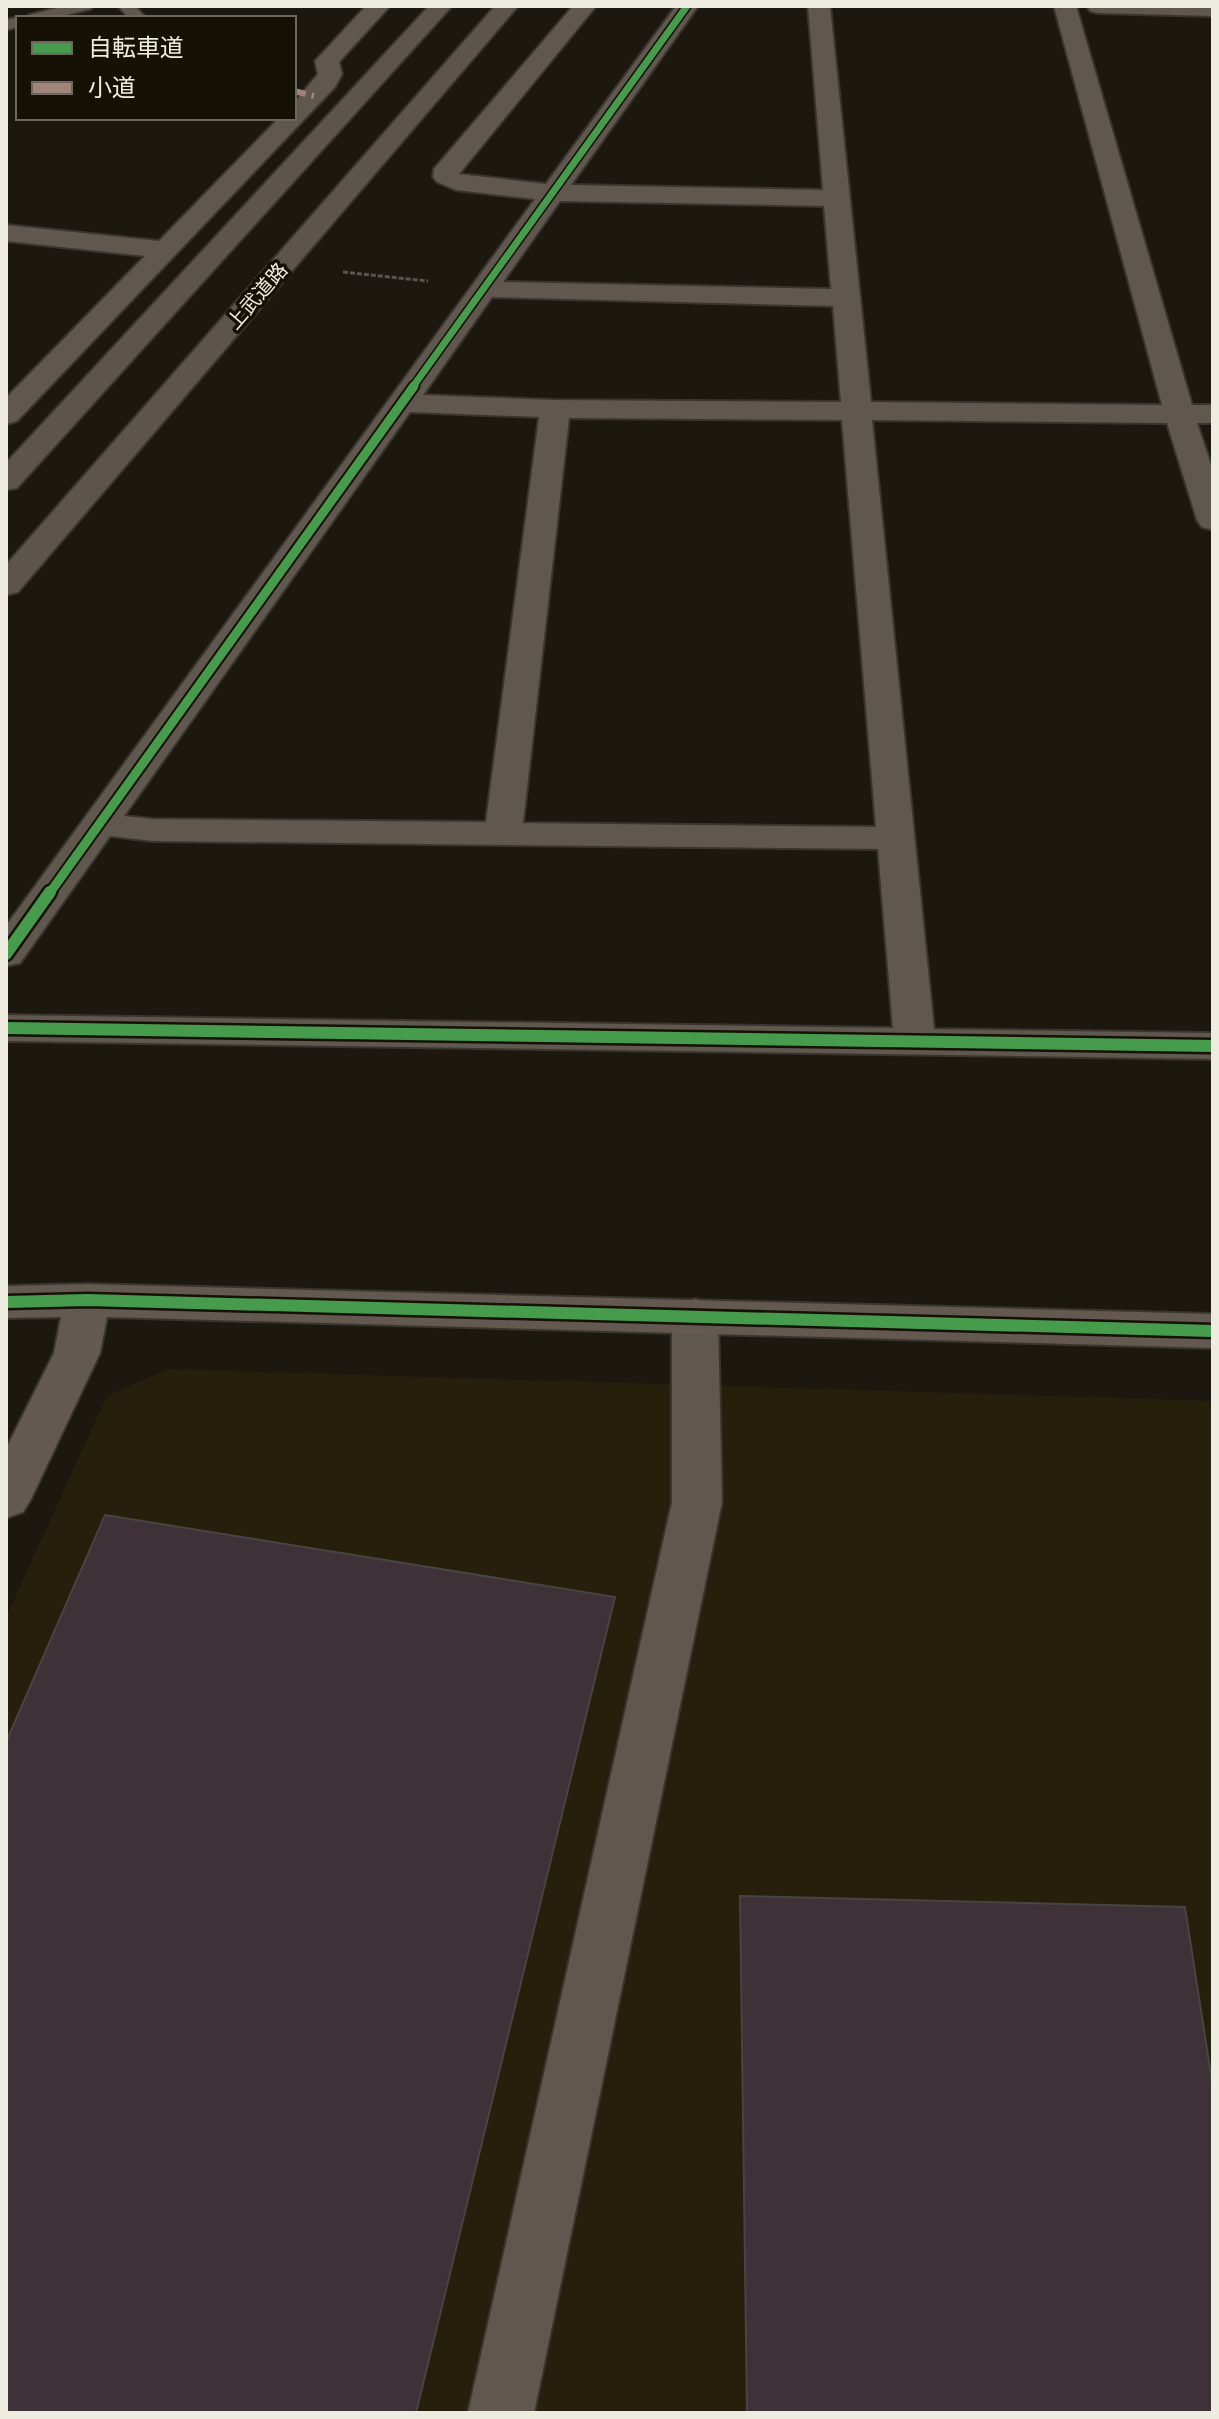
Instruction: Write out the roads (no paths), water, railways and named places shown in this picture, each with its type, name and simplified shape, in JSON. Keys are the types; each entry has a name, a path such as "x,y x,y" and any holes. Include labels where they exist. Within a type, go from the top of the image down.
{"highway":[{"path":"6,481 441,6"},
{"name":"上武道路","path":"6,585 507,6"}],"street":[{"path":"296,115 327,82 330,74 327,61 379,6"},
{"path":"585,6 447,169 446,177 456,182 556,193 835,198"},
{"path":"6,954 404,403 482,288 556,193 687,6"},
{"path":"819,6 915,1043"},
{"path":"1065,6 1179,413 1213,520"},
{"path":"1098,6 1213,9"},
{"path":"6,415 290,121 325,133"},
{"path":"6,233 164,250"},
{"path":"482,288 522,292 845,298"},
{"path":"404,403 555,409 1213,414"},
{"path":"503,833 555,409"},
{"path":"100,824 152,830 897,838"},
{"path":"6,1028 1213,1046"},
{"path":"6,1302 88,1300 1213,1331"},
{"path":"6,1499 77,1353 88,1300"},
{"path":"501,2413 697,1502 695,1316"}],"lane":[{"path":"42,16 85,6"}]}
